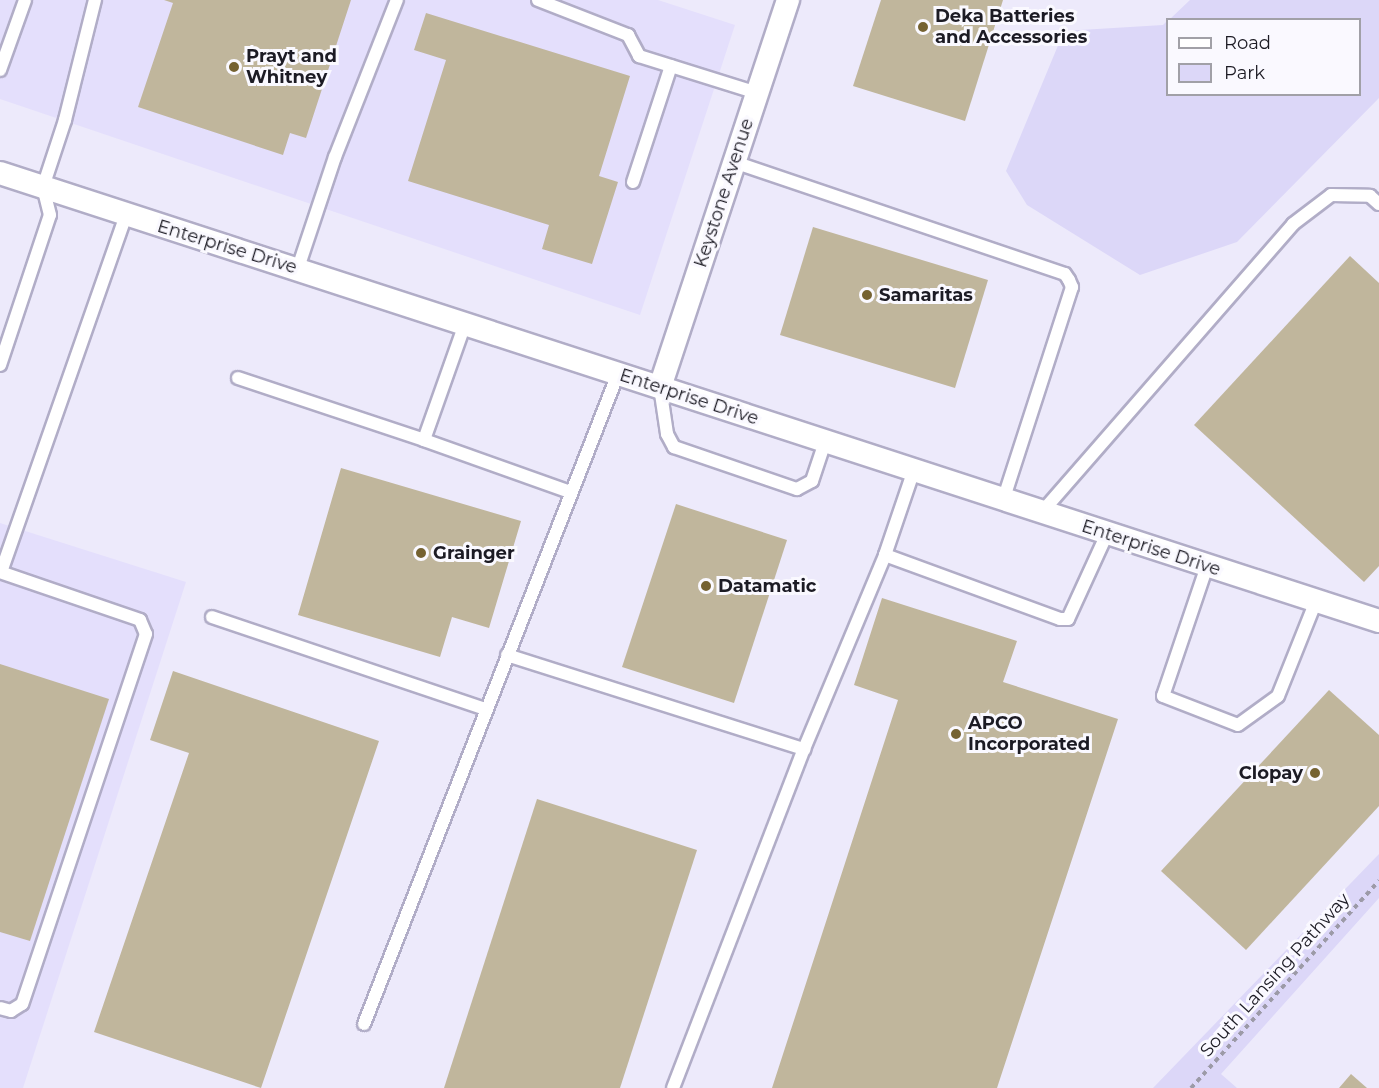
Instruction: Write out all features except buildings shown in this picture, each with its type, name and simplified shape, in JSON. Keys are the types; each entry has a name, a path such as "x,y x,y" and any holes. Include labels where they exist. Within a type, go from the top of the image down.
{"street":[{"name":"Keystone Avenue","path":"660,387 788,0"},
{"name":"Enterprise Drive","path":"0,173 126,216 298,268 825,442 1379,621"}],"lane":[{"path":"0,70 25,0"},
{"path":"0,365 50,215 43,187 65,120 95,0"},
{"path":"298,268 335,157 397,0"},
{"path":"538,0 628,35 639,56 757,93"},
{"path":"633,182 670,66"},
{"path":"734,162 1065,274 1070,280 1072,287 1003,500"},
{"path":"1042,512 1293,224 1331,195 1370,196 1379,204"},
{"path":"0,1008 11,1011 22,1004 146,634 141,620 0,572 126,216"},
{"path":"424,440 465,324"},
{"path":"364,1024 618,374"},
{"path":"238,378 570,492"},
{"path":"660,387 667,434 674,447 797,489 812,481 825,442"},
{"path":"673,1088 804,749 885,555 914,470"},
{"path":"885,555 1060,619 1068,619 1107,534"},
{"path":"1207,566 1163,696 1238,725 1278,696 1316,601"},
{"path":"212,617 341,657 486,709"},
{"path":"507,655 804,749"}],"path":[{"name":"South Lansing Pathway","path":"1191,1088 1379,881"}],"shaded area":[{"path":"0,0 658,0 735,25 640,315 0,99"},
{"path":"0,523 186,582 23,1088 0,1088"}],"green space":[{"path":"1190,0 1379,0 1379,98 1237,242 1140,275 1027,205 1006,171 1064,31 1163,25 1166,22 1166,96 1361,96 1361,18 1171,18"},
{"path":"1379,854 1379,898 1221,1074 1237,1088 1153,1088"}],"place":[{"name":"Deka Batteries and Accessories","path":"923,27"},
{"name":"Prayt and Whitney","path":"234,67"},
{"name":"Samaritas","path":"867,295"},
{"name":"Grainger","path":"421,553"},
{"name":"Datamatic","path":"706,586"},
{"name":"APCO Incorporated","path":"956,734"},
{"name":"Clopay","path":"1315,773"}]}
